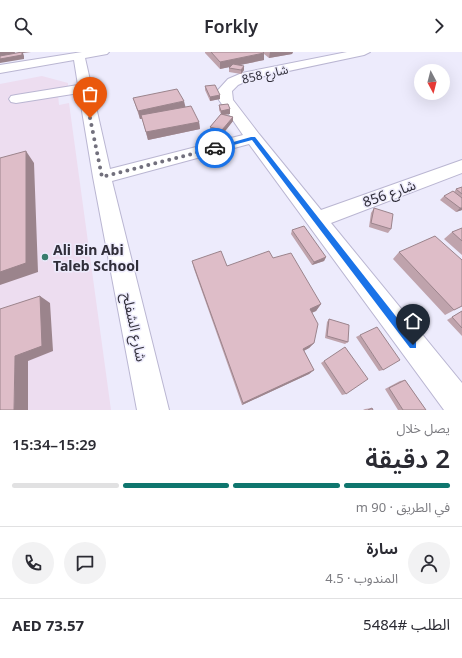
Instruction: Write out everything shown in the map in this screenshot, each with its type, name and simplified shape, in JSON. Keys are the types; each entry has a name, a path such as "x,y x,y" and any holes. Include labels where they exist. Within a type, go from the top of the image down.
{"street":[{"path":"0,69 103,52"},
{"name":"شارع 858","path":"364,52 247,76 233,82 225,90 226,100 253,138 462,408"},
{"name":"شارع الشفلح","path":"79,56 102,177 153,410"},
{"path":"16,99 84,88"},
{"path":"102,177 253,138"},
{"name":"شارع 856","path":"316,220 462,166"}],"shaded area":[{"name":"Ali Bin Abi Taleb School","path":"42,76 68,83 68,92 58,94 59,105 69,103 111,410 0,410 0,84"}],"building":[{"path":"22,52 22,55 0,59 0,56"},
{"path":"211,52 263,52 264,53 220,62"},
{"path":"233,64 244,66 241,70 229,68"},
{"path":"215,85 220,95 210,97 205,86"},
{"path":"177,89 184,101 138,111 133,98"},
{"path":"228,104 230,109 221,111 219,105"},
{"path":"191,106 199,122 146,132 141,115"},
{"path":"221,114 233,117 222,130 210,127"},
{"path":"26,151 26,263 0,272 0,158"},
{"path":"462,187 462,194 456,189"},
{"path":"453,191 462,198 462,208 444,196"},
{"path":"374,208 393,214 391,229 371,223"},
{"path":"304,226 326,257 314,262 292,230"},
{"path":"462,228 462,241 452,232"},
{"path":"435,236 462,260 462,306 454,310 399,252"},
{"path":"221,251 227,266 269,251 273,258 291,253 321,304 310,309 318,324 314,343 303,349 314,370 243,403 192,261"},
{"path":"40,296 42,346 15,356 14,410 0,410 0,309"},
{"path":"462,311 462,328 452,317"},
{"path":"329,319 349,325 348,342 327,336"},
{"path":"377,327 400,360 383,370 360,335"},
{"path":"345,347 368,379 346,394 324,361"},
{"path":"405,380 426,410 403,410 389,388"}],"way so far":[{"path":"90,118 102,177 215,148"}],"place":[{"name":"Ali Bin Abi Taleb School","path":"45,257"}],"route":[{"path":"215,148 253,138 413,345"}]}
